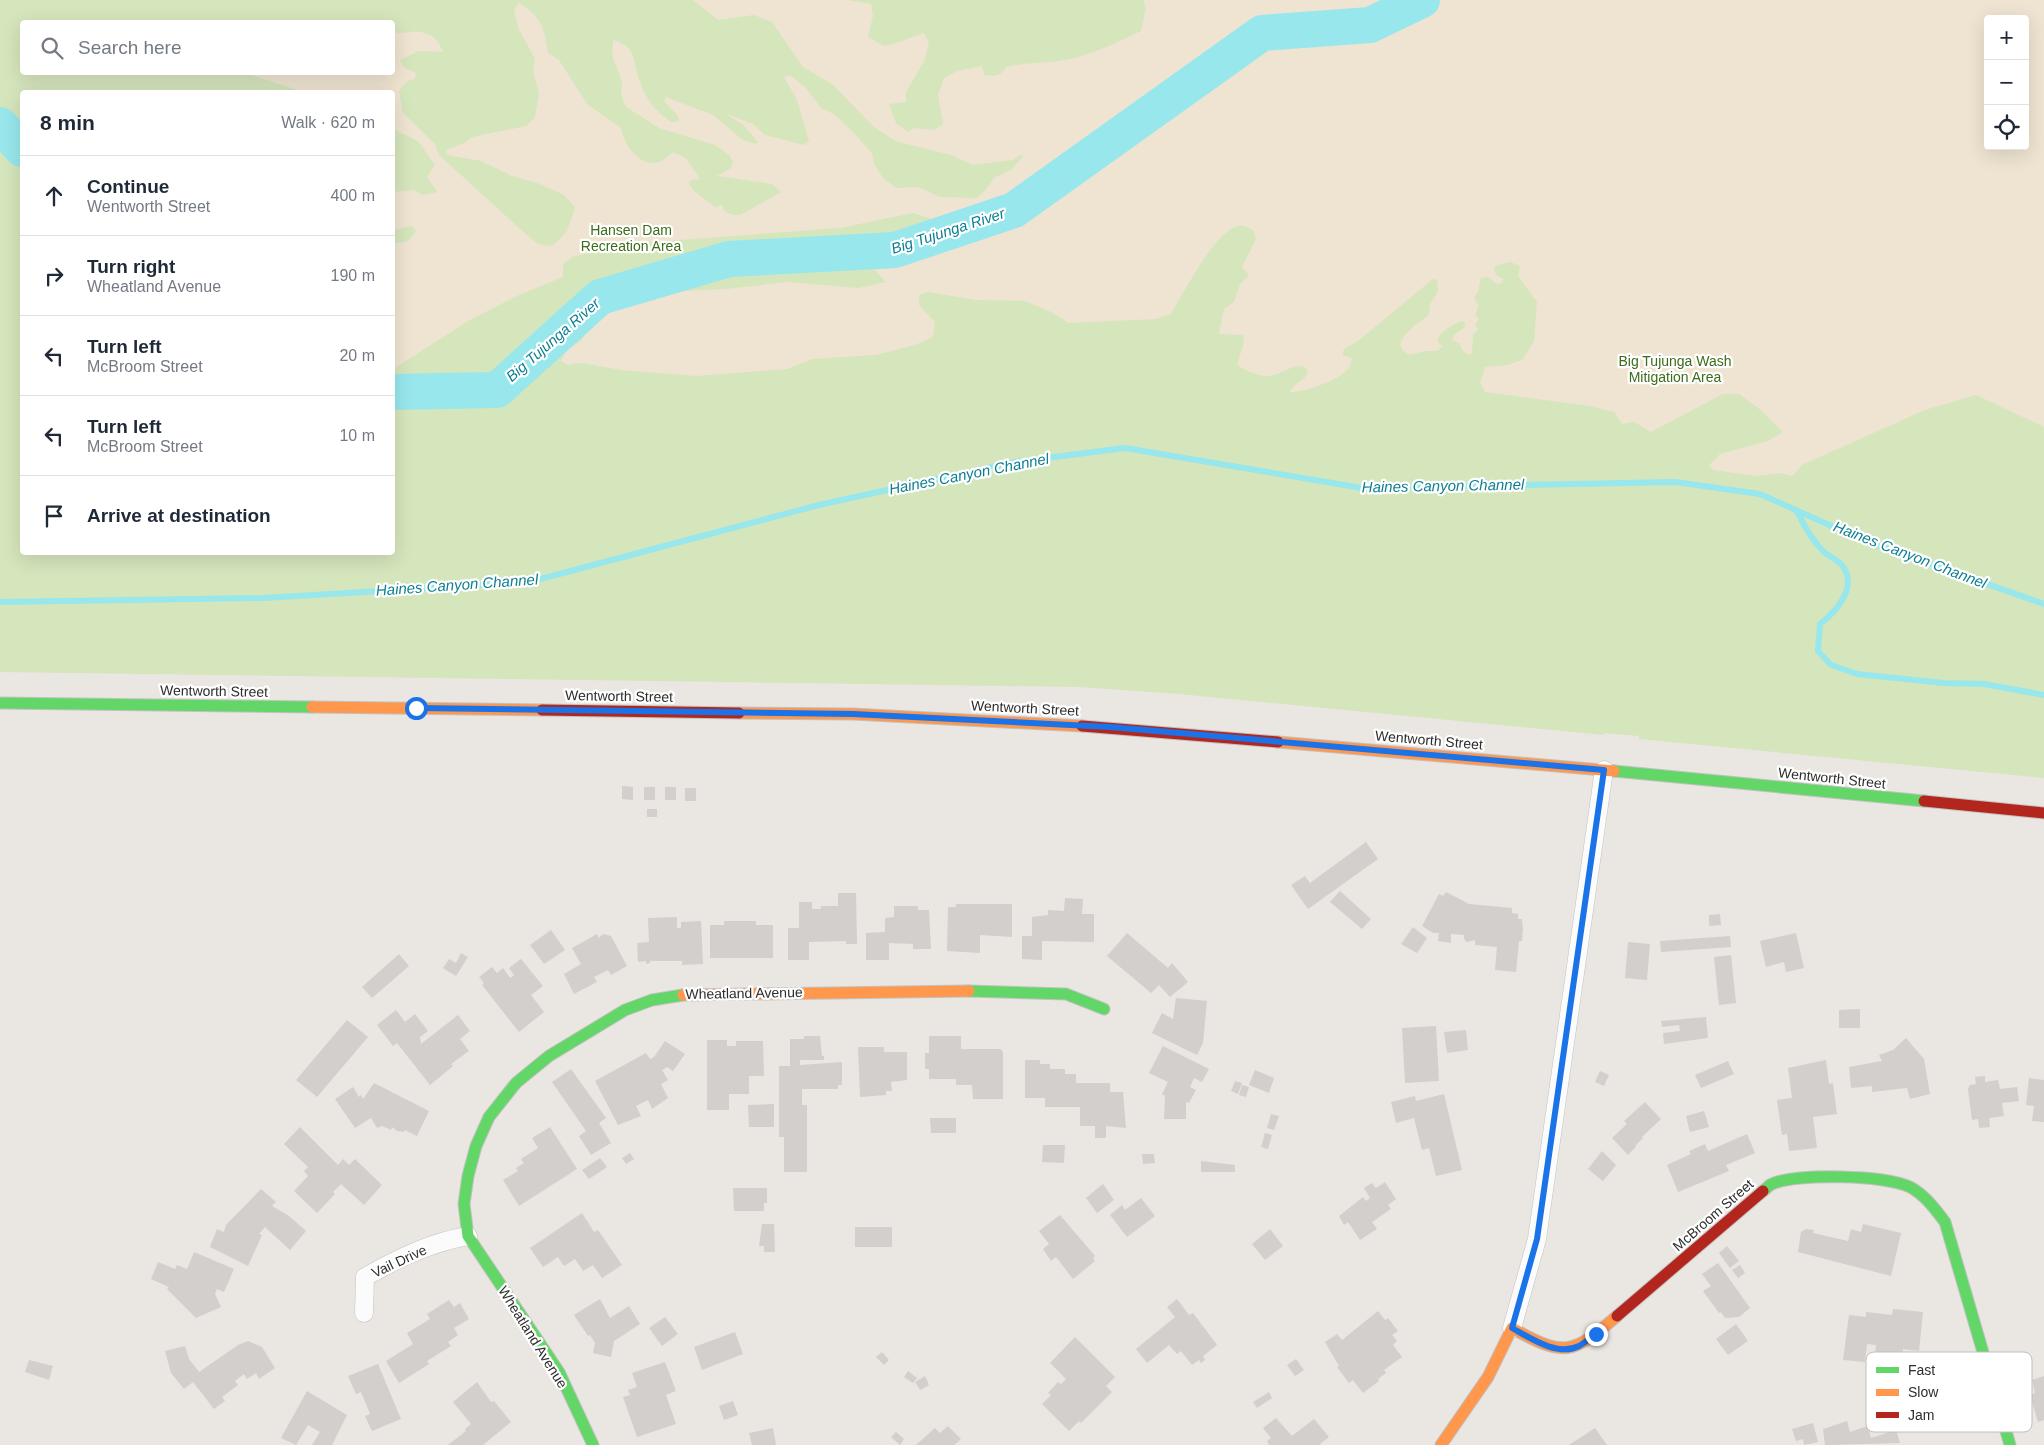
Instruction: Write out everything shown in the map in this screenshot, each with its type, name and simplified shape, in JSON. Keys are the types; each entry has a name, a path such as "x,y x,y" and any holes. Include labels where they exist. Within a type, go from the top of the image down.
{"main road":[{"name":"Wentworth Street","path":"0,703 853,714 1110,727 1604,770 2044,813"},
{"name":"Wheatland Avenue","path":"593,1445 559,1372 468,1236 464,1204 468,1176 476,1146 489,1117 516,1083 549,1056 638,1004 686,994 721,992 1017,991 1066,994 1104,1009"},
{"name":"McBroom Street","path":"1512,1328 1548,1346 1566,1350 1579,1346 1603,1328 1772,1184 1810,1177 1874,1179 1909,1187 1931,1203 1945,1222 1983,1352"},
{"path":"1441,1445 1488,1377 1512,1328"},
{"name":"McBroom Street","path":"2006,1432 2010,1445"}],"street":[{"path":"1512,1328 1537,1239 1604,770"},
{"name":"Vail Drive","path":"364,1313 365,1277 399,1258 448,1239 468,1236"}],"green space":[{"name":"Big Tujunga Wash Mitigation Area","path":"0,0 2044,0 2044,778 1639,739 1639,736 1604,733 1604,735 1179,694 1080,687 0,672"}],"sand":[{"path":"693,0 847,0 871,4 873,16 868,37 884,46 924,33 929,42 925,60 906,92 906,102 889,104 896,123 908,132 914,128 934,130 943,124 938,95 944,78 957,71 982,66 984,75 991,76 1002,73 1006,67 1064,60 1094,52 1141,31 1146,8 1143,0 2044,0 2044,427 1976,395 1925,410 1802,465 1792,476 1780,473 1757,476 1713,470 1709,465 1720,454 1768,441 1783,432 1763,412 1739,394 1723,394 1651,432 1634,422 1622,424 1614,412 1590,406 1485,392 1480,382 1485,367 1508,365 1523,359 1534,341 1537,302 1518,276 1520,266 1510,262 1497,265 1494,269 1497,276 1503,279 1502,283 1497,284 1488,277 1481,278 1478,292 1474,298 1479,306 1475,315 1479,319 1475,325 1478,329 1473,335 1472,353 1468,355 1462,350 1460,344 1452,340 1454,335 1465,327 1465,323 1462,321 1446,329 1441,334 1437,342 1443,346 1437,351 1425,351 1410,355 1403,351 1401,346 1405,335 1428,316 1429,306 1438,291 1437,280 1433,279 1358,341 1344,349 1342,355 1352,358 1350,366 1345,372 1319,386 1290,392 1308,373 1305,367 1293,367 1269,376 1255,374 1237,365 1244,342 1243,335 1219,334 1224,309 1234,302 1240,284 1249,275 1242,267 1256,239 1254,231 1243,226 1238,226 1227,232 1218,241 1200,265 1171,314 1156,319 1069,323 1051,312 1025,301 976,300 928,292 919,295 919,305 935,322 933,337 915,345 876,355 813,359 787,369 696,376 621,370 581,363 567,365 561,361 566,351 581,341 593,320 604,307 642,293 726,289 787,282 858,288 886,282 873,268 891,259 923,256 933,253 944,248 954,239 954,226 913,213 840,228 626,244 572,257 563,264 563,277 519,295 470,320 395,368 395,243 406,241 416,231 412,226 395,230 395,192 413,190 423,195 437,192 427,177 435,165 418,141 395,130 395,90 298,90 251,75 395,75 395,34 416,32 429,35 439,44 443,52 419,51 400,60 405,68 416,73 415,78 405,83 399,91 403,113 435,144 439,155 519,228 538,244 551,246 561,238 572,219 575,207 564,195 540,184 512,176 481,161 447,155 446,150 464,143 472,137 526,126 535,117 539,93 533,72 535,59 518,28 514,10 519,3 537,18 543,30 548,53 559,60 587,104 621,128 625,141 639,158 652,163 660,162 673,152 686,158 700,179 691,180 689,183 693,190 715,207 722,205 724,211 733,215 740,215 781,192 772,184 717,176 731,168 733,162 729,155 715,145 659,128 626,107 621,94 622,82 612,55 613,40 621,43 630,51 645,94 656,109 671,122 679,121 677,115 664,101 666,97 713,115 743,140 755,144 758,142 743,125 725,113 753,124 765,135 804,145 809,141 797,100 784,77 790,75 806,88 821,108 834,114 854,133 872,153 874,164 883,178 896,188 918,187 940,197 976,198 984,192 995,177 1011,170 1023,156 1020,155 1013,160 973,165 951,155 895,141 874,127 832,84 803,67 772,22 754,15 718,20"}],"building":[{"path":"622,786 633,787 633,800 622,799"},
{"path":"644,787 655,787 655,800 644,800"},
{"path":"665,787 676,787 676,800 665,800"},
{"path":"685,788 696,788 696,801 685,801"},
{"path":"647,809 657,809 657,817 647,817"},
{"path":"1366,842 1378,859 1308,909 1291,885 1305,876 1310,883"},
{"path":"1340,891 1371,919 1362,929 1330,902"},
{"path":"1446,892 1469,904 1512,908 1512,913 1518,914 1518,919 1522,919 1523,929 1522,941 1519,941 1516,972 1495,970 1497,947 1475,945 1475,940 1467,942 1464,939 1464,935 1451,934 1451,943 1438,941 1439,933 1433,933 1422,926 1439,894 1443,896"},
{"path":"838,893 856,893 857,944 846,944 846,941 809,942 809,960 788,960 788,928 799,928 799,902 812,902 812,909 821,909 821,906 838,906"},
{"path":"1065,898 1083,899 1082,914 1094,914 1094,942 1042,941 1042,960 1022,959 1022,936 1032,936 1032,917 1048,915 1048,910 1064,911"},
{"path":"956,904 1012,904 1012,937 980,935 980,953 947,951 948,907 956,907"},
{"path":"894,906 918,906 918,910 929,910 931,949 913,949 913,944 889,943 889,960 866,960 866,933 885,932 885,918 894,917"},
{"path":"1720,914 1721,925 1709,926 1709,915"},
{"path":"677,917 677,928 681,928 681,922 701,921 703,964 682,965 682,961 650,961 650,963 646,964 646,961 638,962 637,943 649,942 648,918"},
{"path":"724,921 756,921 756,925 773,925 773,958 710,958 710,925 724,925"},
{"path":"1413,927 1427,938 1417,953 1401,944"},
{"path":"551,930 565,950 544,964 530,945"},
{"path":"1127,933 1168,968 1172,963 1188,982 1170,997 1159,985 1151,993 1107,956"},
{"path":"1796,933 1804,968 1786,972 1784,962 1766,967 1760,941"},
{"path":"597,934 599,938 603,934 611,936 627,966 611,975 608,970 594,977 597,982 574,994 564,974 581,964 572,948"},
{"path":"1730,936 1731,947 1661,952 1660,941"},
{"path":"1628,942 1650,944 1647,980 1625,978"},
{"path":"461,953 468,957 456,976 443,968 449,959 456,963"},
{"path":"399,954 409,966 372,998 362,987"},
{"path":"1731,955 1736,1003 1719,1005 1714,957"},
{"path":"521,959 543,986 531,995 544,1012 519,1032 482,985 484,983 479,977 492,967 497,973 503,968 510,978 514,975 509,968"},
{"path":"1176,998 1207,1001 1203,1043 1197,1055 1152,1033 1162,1013 1173,1019"},
{"path":"1860,1009 1860,1028 1839,1028 1839,1010"},
{"path":"396,1010 405,1022 415,1014 428,1031 420,1037 421,1044 458,1015 470,1031 460,1039 469,1051 451,1064 453,1066 430,1085 397,1043 393,1046 377,1025"},
{"path":"1706,1017 1708,1038 1664,1044 1663,1033 1680,1031 1679,1025 1662,1027 1661,1021"},
{"path":"347,1020 368,1037 317,1097 296,1080"},
{"path":"1436,1026 1439,1081 1405,1083 1402,1028"},
{"path":"1466,1030 1468,1050 1447,1053 1444,1032"},
{"path":"804,1036 820,1036 824,1060 800,1060 800,1065 842,1062 842,1085 838,1085 838,1089 802,1089 802,1105 807,1105 807,1172 784,1172 784,1137 779,1137 779,1066 790,1066 790,1039 804,1039"},
{"path":"929,1036 961,1036 961,1049 1001,1049 1003,1053 1003,1099 973,1099 972,1085 956,1085 956,1079 929,1079 929,1069 925,1069 925,1053 929,1053"},
{"path":"1906,1038 1924,1059 1930,1094 1910,1099 1907,1088 1872,1092 1872,1086 1851,1088 1849,1067 1882,1061 1879,1055 1893,1050"},
{"path":"707,1040 727,1040 727,1046 736,1046 736,1041 763,1041 764,1076 749,1076 749,1094 729,1094 729,1110 707,1110"},
{"path":"665,1041 685,1054 673,1071 667,1067 662,1070 668,1080 661,1084 668,1098 652,1109 648,1100 636,1106 641,1116 618,1125 595,1081 646,1053 650,1059 654,1057"},
{"path":"1163,1046 1209,1069 1202,1082 1194,1078 1190,1087 1196,1090 1189,1103 1186,1102 1186,1119 1164,1119 1165,1096 1162,1094 1168,1082 1149,1073"},
{"path":"858,1047 884,1047 884,1052 907,1052 907,1080 891,1082 892,1091 886,1091 886,1095 860,1097"},
{"path":"1025,1060 1040,1060 1040,1064 1050,1064 1050,1069 1065,1069 1065,1074 1076,1074 1076,1083 1110,1083 1110,1092 1123,1092 1126,1128 1106,1126 1106,1138 1095,1138 1095,1126 1080,1126 1080,1107 1045,1107 1045,1098 1025,1098"},
{"path":"1826,1060 1829,1084 1833,1083 1837,1114 1813,1117 1817,1148 1789,1151 1787,1134 1782,1135 1777,1100 1792,1098 1788,1068"},
{"path":"1728,1061 1734,1074 1701,1088 1695,1075"},
{"path":"571,1069 606,1118 599,1123 611,1143 591,1155 579,1136 586,1131 552,1082"},
{"path":"1255,1070 1274,1078 1269,1093 1249,1085"},
{"path":"1600,1071 1609,1075 1604,1086 1595,1082"},
{"path":"1985,1076 1985,1082 1998,1080 2000,1089 2017,1087 2019,1101 2002,1103 2004,1116 1989,1118 1990,1127 1979,1128 1978,1119 1972,1120 1968,1089 1970,1085 1976,1084 1975,1077"},
{"path":"2029,1078 2044,1080 2044,1122 2032,1121 2034,1106 2026,1105"},
{"path":"1235,1081 1242,1083 1238,1094 1231,1091"},
{"path":"374,1083 429,1111 417,1136 405,1130 404,1132 397,1131 392,1127 391,1130 382,1126 377,1128 371,1118 355,1128 335,1099 353,1087 359,1097 361,1095 363,1099"},
{"path":"1242,1085 1249,1087 1246,1097 1239,1095"},
{"path":"1444,1094 1462,1170 1436,1176 1429,1148 1422,1150 1414,1118 1396,1123 1391,1102 1415,1096 1416,1101"},
{"path":"1645,1102 1661,1119 1642,1137 1628,1155 1612,1138 1627,1124 1624,1121"},
{"path":"774,1104 774,1127 749,1127 748,1105"},
{"path":"1704,1111 1709,1127 1690,1132 1686,1116"},
{"path":"1271,1114 1279,1116 1274,1130 1267,1128"},
{"path":"930,1118 956,1118 956,1133 931,1133"},
{"path":"300,1127 338,1165 343,1159 349,1165 355,1159 382,1185 364,1205 341,1184 333,1192 335,1194 317,1213 294,1191 308,1176 304,1171 308,1167 284,1144"},
{"path":"550,1127 577,1169 519,1206 503,1180 518,1171 516,1168 524,1163 521,1159 538,1148 532,1138"},
{"path":"1265,1133 1272,1135 1268,1149 1261,1147"},
{"path":"1747,1134 1755,1153 1726,1165 1729,1171 1678,1192 1667,1165 1691,1154 1689,1151 1705,1144 1708,1151"},
{"path":"1043,1145 1065,1145 1064,1163 1042,1162"},
{"path":"1602,1151 1616,1165 1603,1181 1588,1169"},
{"path":"630,1153 634,1159 626,1164 622,1158"},
{"path":"1142,1154 1154,1154 1155,1163 1143,1164"},
{"path":"600,1158 607,1167 589,1179 582,1170"},
{"path":"1201,1161 1235,1165 1235,1172 1201,1172"},
{"path":"1385,1182 1396,1199 1388,1205 1391,1209 1372,1222 1377,1229 1360,1240 1348,1222 1344,1225 1339,1216 1363,1197 1366,1201 1370,1198 1364,1188 1372,1183 1376,1188"},
{"path":"1103,1184 1114,1200 1097,1213 1086,1198"},
{"path":"733,1188 767,1188 767,1203 764,1203 764,1211 734,1211"},
{"path":"261,1189 276,1202 272,1206 289,1216 306,1231 290,1250 265,1227 259,1234 262,1235 248,1266 210,1247 217,1229 224,1232 226,1225"},
{"path":"1141,1198 1155,1216 1127,1237 1110,1215 1122,1205 1125,1210"},
{"path":"582,1213 594,1232 598,1230 622,1265 602,1278 593,1265 583,1271 575,1259 564,1266 558,1257 543,1267 530,1248"},
{"path":"1060,1215 1095,1256 1093,1258 1095,1261 1073,1279 1056,1257 1051,1261 1043,1249 1049,1244 1039,1231"},
{"path":"762,1224 774,1224 775,1252 764,1252 764,1246 759,1246"},
{"path":"1863,1224 1901,1233 1891,1276 1798,1252 1801,1232 1806,1229 1814,1230 1813,1233 1848,1241 1851,1229 1861,1232"},
{"path":"855,1227 892,1227 892,1247 855,1247"},
{"path":"1270,1229 1283,1246 1265,1260 1252,1244"},
{"path":"1727,1246 1739,1261 1730,1268 1719,1253"},
{"path":"194,1252 234,1269 224,1292 217,1289 215,1294 221,1307 196,1318 167,1289 169,1287 151,1279 158,1262 175,1269 177,1265 187,1269"},
{"path":"1718,1263 1750,1308 1739,1317 1725,1318 1703,1291 1711,1286 1702,1274"},
{"path":"1740,1265 1745,1273 1738,1278 1732,1270"},
{"path":"600,1299 610,1318 629,1306 640,1324 614,1341 611,1357 593,1353 595,1343 574,1315"},
{"path":"1177,1299 1189,1315 1193,1313 1217,1345 1203,1356 1205,1360 1201,1363 1199,1360 1192,1365 1181,1351 1177,1354 1169,1345 1147,1363 1136,1349 1175,1317 1167,1307"},
{"path":"449,1300 454,1307 460,1303 469,1319 454,1328 458,1335 448,1342 451,1346 427,1361 429,1364 399,1383 386,1361 413,1344 407,1333 430,1319 427,1314"},
{"path":"1893,1309 1923,1312 1919,1351 1903,1349 1903,1352 1875,1352 1876,1345 1867,1344 1865,1362 1843,1360 1849,1315 1866,1317 1866,1312 1892,1315"},
{"path":"1378,1311 1385,1320 1388,1318 1398,1331 1392,1335 1397,1341 1393,1345 1402,1357 1384,1370 1386,1373 1378,1379 1379,1381 1363,1393 1353,1380 1349,1383 1337,1367 1339,1366 1325,1342 1337,1334 1342,1340"},
{"path":"665,1317 678,1334 662,1346 649,1328"},
{"path":"1736,1324 1748,1341 1728,1355 1716,1339"},
{"path":"735,1332 743,1354 702,1370 694,1347"},
{"path":"1075,1337 1115,1377 1106,1386 1112,1392 1081,1423 1079,1421 1069,1431 1042,1404 1051,1395 1048,1393 1058,1382 1061,1384 1066,1379 1050,1363"},
{"path":"248,1341 262,1347 275,1368 259,1379 256,1373 247,1379 244,1374 235,1381 238,1385 222,1397 225,1401 214,1409 193,1382 184,1389 171,1373 165,1351 185,1346 189,1359 199,1372 238,1345"},
{"path":"882,1352 889,1360 884,1365 876,1357"},
{"path":"1296,1359 1304,1370 1295,1376 1287,1365"},
{"path":"29,1360 53,1366 49,1380 25,1372"},
{"path":"665,1362 676,1391 666,1395 676,1424 637,1437 623,1397 630,1395 628,1390 637,1387 632,1373"},
{"path":"378,1364 401,1419 372,1431 365,1416 370,1414 361,1392 356,1394 348,1376"},
{"path":"908,1371 917,1378 913,1383 904,1377"},
{"path":"925,1376 929,1385 920,1390 915,1382"},
{"path":"2044,1376 2044,1420 2038,1422 2032,1402 2032,1394 2035,1393 2032,1380"},
{"path":"477,1382 491,1402 494,1401 511,1422 483,1445 448,1445 466,1431 465,1429 471,1424 453,1402"},
{"path":"307,1391 347,1415 332,1445 312,1445 320,1432 308,1425 296,1445 281,1438"},
{"path":"1269,1392 1272,1398 1257,1408 1253,1402"},
{"path":"733,1401 738,1415 724,1420 719,1406"},
{"path":"1276,1418 1292,1436 1314,1419 1329,1437 1319,1445 1269,1445 1267,1441 1271,1438 1263,1428"},
{"path":"1847,1421 1850,1432 1866,1427 1866,1432 1870,1432 1871,1438 1890,1432 1897,1432 1900,1443 1825,1445 1823,1429"},
{"path":"1813,1423 1818,1442 1804,1445 1803,1439 1796,1441 1792,1429"},
{"path":"948,1426 961,1439 954,1445 916,1445 935,1428 940,1433"},
{"path":"773,1428 776,1445 752,1445 749,1433"},
{"path":"1595,1428 1607,1445 1569,1445"},
{"path":"896,1432 904,1439 900,1445 891,1437"}],"waterway":[{"name":"Big Tujunga River","path":"395,392 497,390 600,297 729,259 895,250 1014,210 1262,33 1370,25 1422,0"},
{"name":"Big Tujunga River","path":"0,125 20,147"},
{"name":"Haines Canyon Channel","path":"0,602 264,598 529,582 819,505 1015,462 1125,448 1362,488 1675,482 1760,494 1865,541 2044,604"},
{"path":"1796,510 1816,542 1824,552 1840,563 1846,571 1848,579 1847,588 1840,604 1820,624 1818,651 1831,665 1857,674 1943,683 1984,684 2044,695"}],"traffic: fast":[{"path":"0,703 312,707"},
{"path":"1614,771 1924,801"},
{"path":"969,991 1066,994 1104,1009"},
{"path":"593,1445 559,1372 468,1236 464,1204 468,1176 476,1146 489,1117 516,1083 549,1056 625,1010 652,1000 683,995"},
{"path":"1763,1191 1770,1185 1784,1180 1841,1177 1898,1183 1910,1187 1920,1194 1945,1222 1983,1352"},
{"path":"2006,1432 2010,1445"}],"traffic: slow":[{"path":"312,707 542,710"},
{"path":"739,713 853,714 1082,726"},
{"path":"1278,742 1614,771"},
{"path":"683,995 969,991"},
{"path":"1441,1445 1488,1377 1512,1328 1545,1344 1568,1348 1589,1338 1617,1316"}],"traffic: jam":[{"path":"542,710 739,713"},
{"path":"1082,726 1278,742"},
{"path":"1924,801 2044,813"},
{"path":"1617,1316 1763,1191"}],"route":[{"path":"416,708 853,714 1110,727 1604,770 1537,1239 1512,1328 1548,1346 1566,1350 1579,1346 1596,1334"}],"park label":[{"name":"Hansen Dam Recreation Area","path":"631,238"}]}
